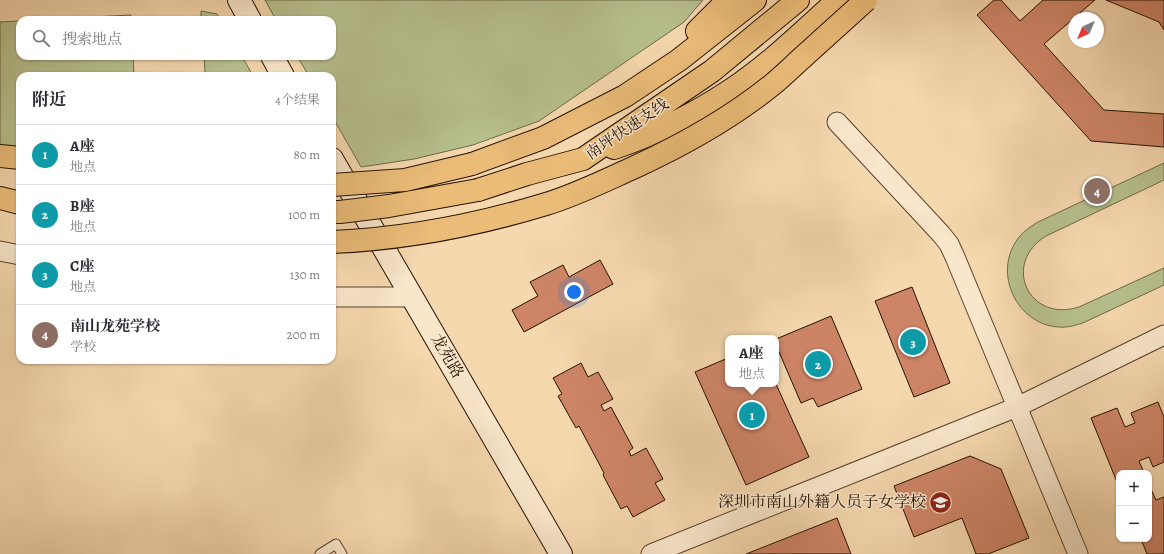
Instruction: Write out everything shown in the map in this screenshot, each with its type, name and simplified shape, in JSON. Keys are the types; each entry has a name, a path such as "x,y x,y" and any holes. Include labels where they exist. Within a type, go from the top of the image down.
{"highway":[{"path":"625,96 718,11 728,0"},
{"name":"南坪快速支线","path":"336,185 405,180 472,164 543,138 625,96 679,60 755,0"},
{"name":"南坪快速支线","path":"336,212 389,206 478,190 527,174 583,159 712,71 798,0"},
{"path":"583,159 627,144 691,114 732,89 771,59 838,0"},
{"path":"336,242 436,231 474,223 546,204 597,184 659,156 732,113 772,85 866,0"},
{"path":"0,156 16,158"},
{"path":"0,186 16,188"},
{"path":"0,198 16,202"}],"street":[{"path":"239,0 248,16"},
{"path":"274,60 281,72"},
{"path":"837,122 949,244 1017,407 1074,553"},
{"name":"龙苑路","path":"336,166 561,554"},
{"path":"0,251 16,254"},
{"path":"336,298 412,297"},
{"path":"651,554 1017,407 1164,335"}],"lane":[{"path":"320,554 336,544 342,554"}],"green space":[{"path":"265,0 703,0 684,22 539,121 473,145 414,159 361,167 336,123 336,72 307,72 299,60 336,60 336,16 274,16"},
{"path":"201,11 217,14 218,16 201,16"},
{"path":"131,15 131,16 111,16"},
{"path":"16,21 16,60 133,60 134,72 16,72 16,147 0,145 0,22"},
{"path":"204,60 244,60 251,72 205,72"},
{"path":"1164,163 1164,180 1046,236 1032,248 1025,261 1023,275 1027,288 1035,299 1046,307 1061,310 1079,307 1164,268 1164,285 1085,322 1072,326 1058,327 1043,324 1031,317 1021,307 1013,295 1009,282 1008,268 1010,253 1021,235 1038,222"}],"building":[{"path":"994,0 1001,0 1020,21 1043,0 1095,0 1081,12 1068,12 1068,23 1044,44 1104,110 1164,114 1164,147 1091,141 977,15"},
{"path":"1106,0 1164,0 1164,30 1159,22"},
{"path":"600,260 613,284 524,332 512,310 538,296 530,282 563,265 569,277"},
{"path":"912,287 950,383 914,397 875,301"},
{"path":"831,316 862,389 818,407 813,398 801,403 779,352 779,338"},
{"path":"725,359 725,387 777,387 809,457 746,485 695,372"},
{"path":"581,363 588,377 598,372 613,399 601,405 604,411 611,407 633,448 629,451 631,456 646,448 663,479 655,483 665,500 633,517 627,506 621,509 579,426 576,428 558,396 562,394 553,378"},
{"path":"1158,402 1164,417 1164,462 1153,467 1149,457 1139,461 1143,470 1116,470 1116,480 1091,418 1117,408 1125,427 1135,423 1131,413"},
{"path":"970,456 1001,469 1029,538 988,554 976,554 962,518 914,537 894,486"},
{"path":"1152,491 1156,500 1164,497 1164,554 1147,554 1142,542 1152,542"},
{"path":"837,518 851,554 746,554"}],"place":[{"name":"南山龙苑学校","path":"1097,191"},
{"name":"C座","path":"913,342"},
{"name":"B座","path":"818,364"},
{"name":"A座","path":"752,415"},
{"name":"深圳市南山外籍人员子女学校","path":"941,502"}]}
